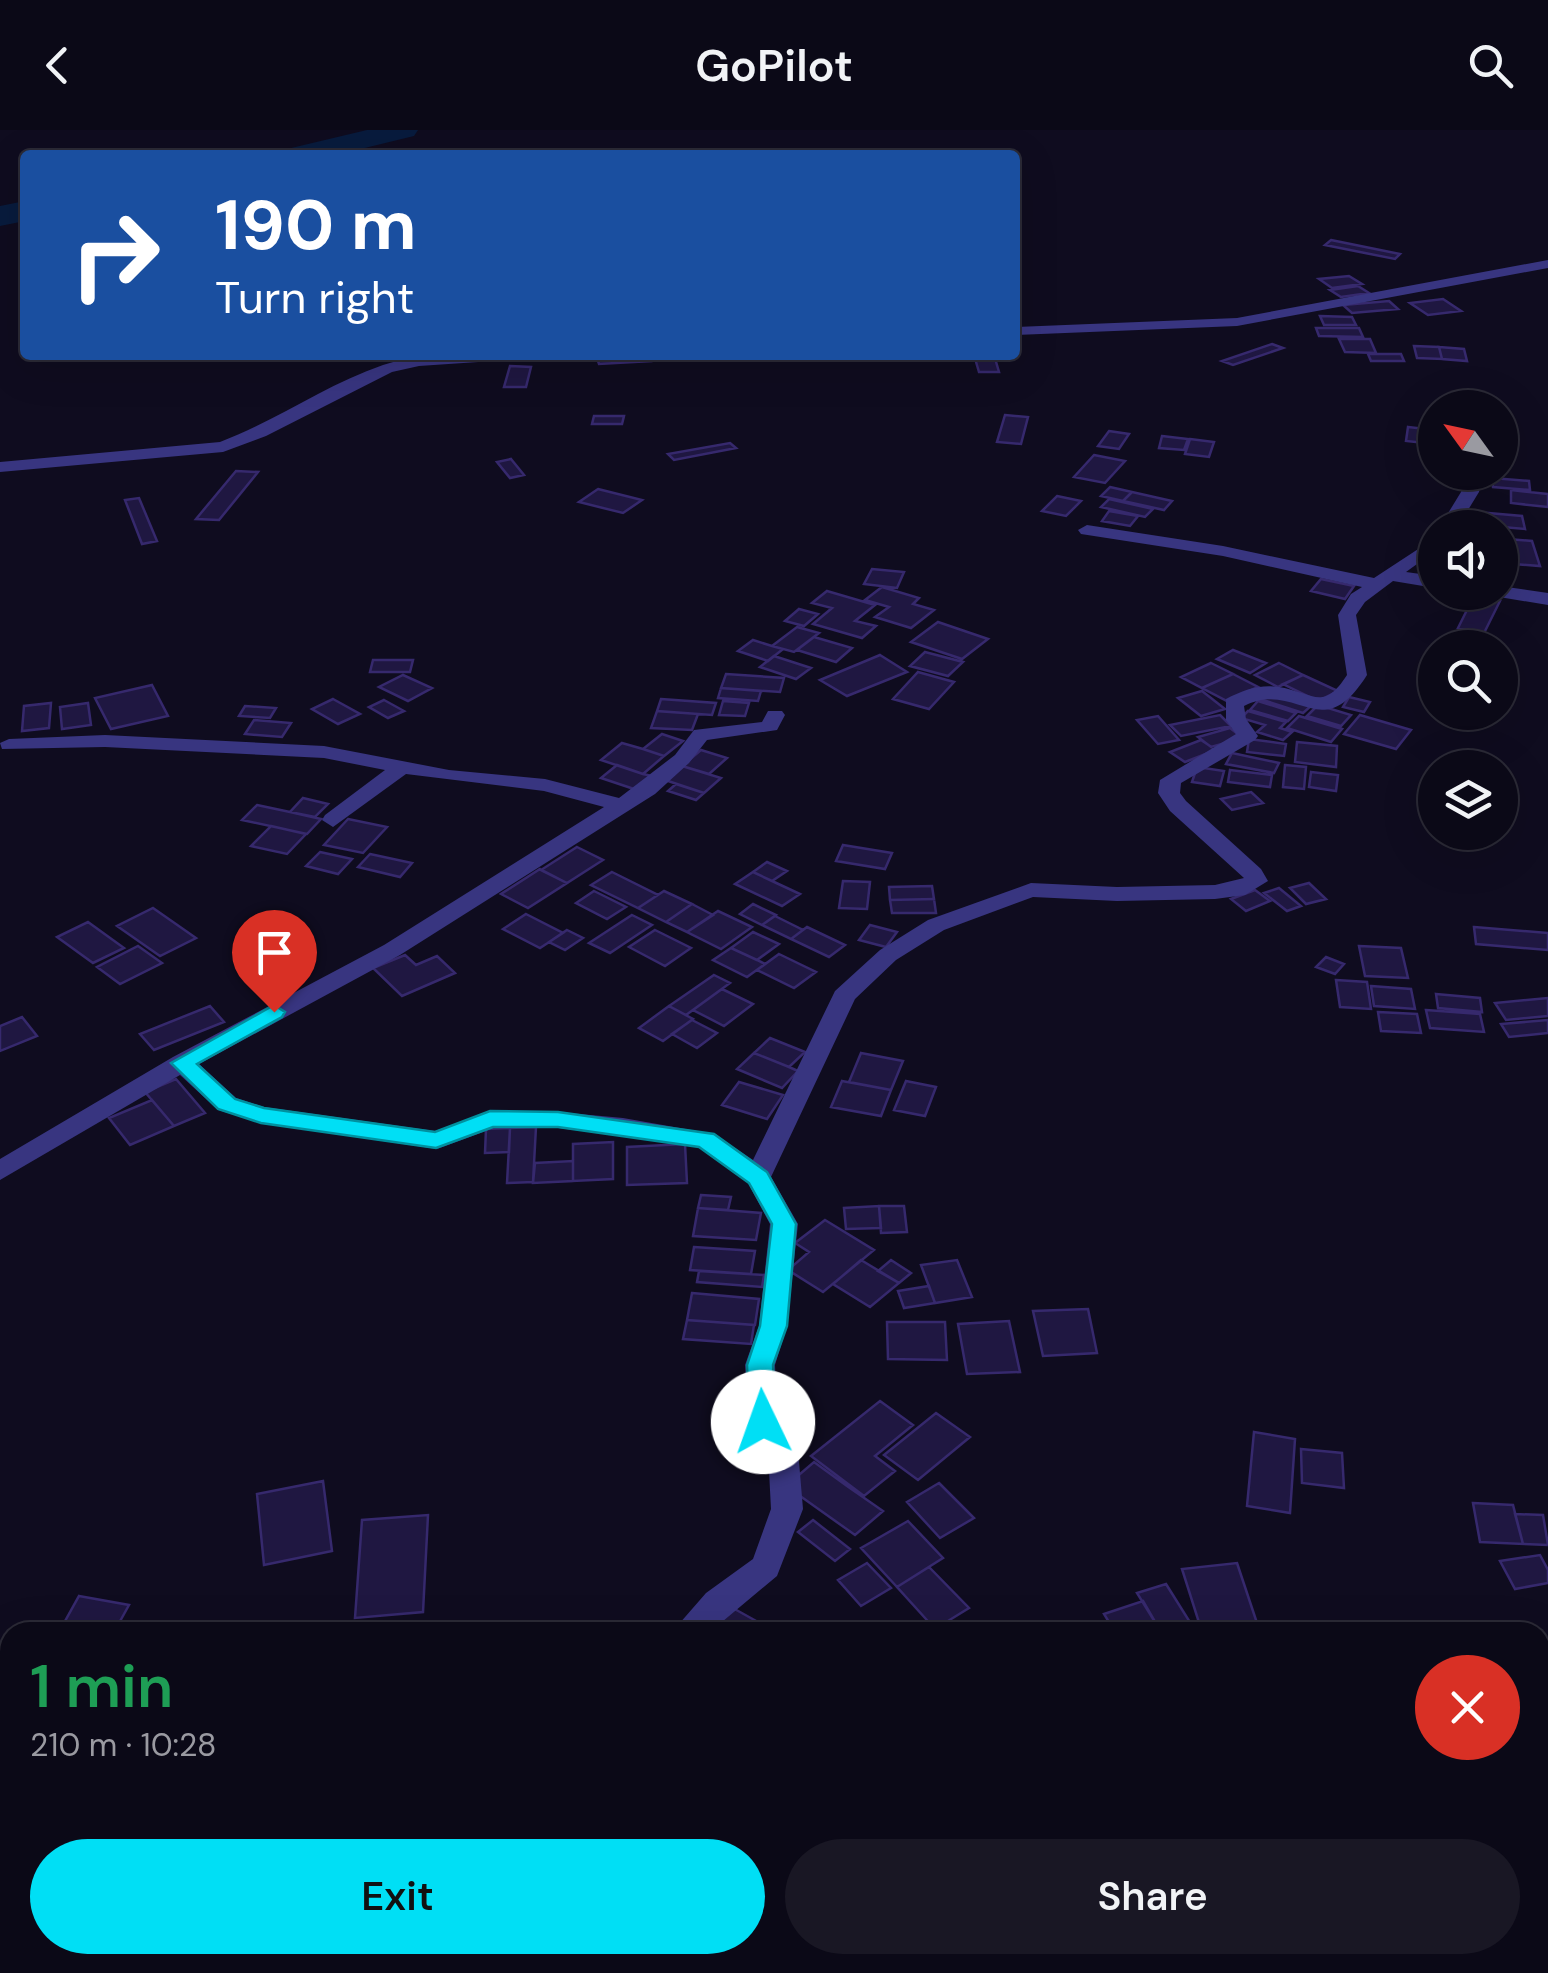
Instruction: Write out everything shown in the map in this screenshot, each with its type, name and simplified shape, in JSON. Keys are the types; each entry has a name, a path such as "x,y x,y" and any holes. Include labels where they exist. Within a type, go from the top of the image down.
{"street":[{"path":"1020,332 1236,322 1548,264"},
{"path":"0,468 222,447 260,433 388,369 434,360"},
{"path":"1087,530 1382,580 1418,581"},
{"path":"758,1178 844,996 888,956 936,924 1031,890 1117,894 1215,892 1252,886 1257,881 1253,874 1178,806 1169,793 1169,785 1182,772 1221,755 1248,736 1234,711 1233,703 1243,697 1269,690 1318,704 1334,703 1343,696 1357,675 1347,615 1358,598 1418,555"},
{"path":"1518,595 1548,599"},
{"path":"0,1172 182,1063 392,950 618,804 647,790 701,734 720,736 739,728 770,726 775,715"},
{"path":"9,745 105,740 324,752 402,767 546,785 618,804"},
{"path":"333,820 402,767"},
{"path":"182,1063 227,1104 261,1116 436,1140 490,1119 558,1120 623,1128 706,1140 758,1178 784,1224 774,1326 760,1365 763,1422 783,1450 787,1509 766,1567 699,1622"}],"building":[{"path":"1331,240 1400,254 1395,259 1325,245"},
{"path":"1349,276 1362,284 1332,288 1319,279"},
{"path":"1358,286 1369,293 1341,297 1330,290"},
{"path":"1443,299 1461,311 1428,315 1410,303"},
{"path":"1389,301 1398,309 1352,313 1343,305"},
{"path":"1320,316 1352,317 1356,325 1324,325"},
{"path":"1316,328 1359,328 1363,337 1319,336"},
{"path":"1339,339 1370,339 1376,353 1345,352"},
{"path":"1272,344 1283,348 1233,365 1222,361"},
{"path":"1414,346 1439,347 1442,359 1417,358"},
{"path":"1439,347 1464,349 1467,361 1442,359"},
{"path":"1368,354 1401,354 1404,361 1371,361"},
{"path":"598,360 651,361 599,364"},
{"path":"975,360 995,360 999,372 979,372"},
{"path":"510,366 531,367 526,387 504,387"},
{"path":"1005,415 1028,417 1021,444 997,442"},
{"path":"594,416 624,416 622,424 592,424"},
{"path":"1408,427 1418,428 1418,442 1406,441"},
{"path":"1109,431 1129,434 1119,449 1098,446"},
{"path":"1162,436 1188,439 1184,450 1159,448"},
{"path":"1190,439 1214,442 1209,457 1185,454"},
{"path":"730,443 736,448 674,460 668,454"},
{"path":"1094,455 1125,461 1105,483 1074,477"},
{"path":"511,459 524,475 510,478 497,462"},
{"path":"236,471 258,472 219,520 196,519"},
{"path":"1518,480 1529,481 1530,490 1518,489"},
{"path":"1110,487 1132,492 1123,501 1101,496"},
{"path":"598,489 642,500 623,513 579,502"},
{"path":"1511,490 1548,494 1548,507 1511,503"},
{"path":"1132,492 1172,501 1164,510 1123,501"},
{"path":"1057,496 1081,501 1066,516 1042,511"},
{"path":"139,498 157,541 142,544 125,500"},
{"path":"1109,499 1153,509 1145,517 1101,507"},
{"path":"1109,511 1138,516 1130,526 1102,521"},
{"path":"1518,516 1522,516 1525,529 1518,528"},
{"path":"1518,540 1532,541 1540,566 1518,564"},
{"path":"872,569 904,572 897,588 864,584"},
{"path":"1321,579 1354,586 1345,599 1311,591"},
{"path":"882,587 919,598 913,604 934,610 911,628 875,617 889,607 865,600"},
{"path":"827,591 875,605 855,621 876,626 862,638 813,624 832,608 812,603"},
{"path":"799,609 818,614 804,626 785,621"},
{"path":"1467,610 1496,610 1486,630 1458,628"},
{"path":"938,622 988,639 962,659 911,642"},
{"path":"797,627 819,633 794,652 772,646"},
{"path":"814,637 852,648 836,662 797,650"},
{"path":"753,640 783,649 768,661 738,651"},
{"path":"1233,650 1266,663 1250,673 1217,659"},
{"path":"925,652 963,662 948,676 910,666"},
{"path":"880,655 907,672 847,696 820,680"},
{"path":"774,656 811,668 796,679 760,667"},
{"path":"373,660 413,660 410,672 370,672"},
{"path":"1211,663 1233,674 1202,688 1181,677"},
{"path":"1279,663 1303,675 1278,687 1255,675"},
{"path":"918,672 954,682 929,709 893,699"},
{"path":"726,674 784,678 780,692 721,688"},
{"path":"1233,674 1258,687 1227,701 1202,688"},
{"path":"403,675 432,688 408,701 379,687"},
{"path":"1303,675 1338,691 1318,701 1283,684"},
{"path":"152,685 168,716 111,729 95,698"},
{"path":"721,688 761,691 758,701 718,698"},
{"path":"1202,691 1225,709 1201,716 1178,698"},
{"path":"1269,691 1312,705 1303,713 1260,699"},
{"path":"1349,697 1370,702 1364,712 1343,707"},
{"path":"333,699 360,714 338,724 312,709"},
{"path":"661,699 716,703 712,715 657,711"},
{"path":"384,700 404,711 388,718 369,707"},
{"path":"723,701 749,703 745,716 719,715"},
{"path":"1258,701 1296,713 1288,721 1250,710"},
{"path":"51,703 49,728 22,731 24,706"},
{"path":"88,703 91,725 62,729 60,707"},
{"path":"1318,705 1351,715 1341,726 1307,716"},
{"path":"245,706 276,708 270,718 239,716"},
{"path":"657,711 698,714 692,730 651,728"},
{"path":"1248,711 1286,722 1280,728 1292,732 1283,740 1257,732 1265,725 1241,718"},
{"path":"1220,715 1231,726 1181,736 1170,725"},
{"path":"1360,715 1411,730 1396,749 1344,734"},
{"path":"1158,716 1179,740 1158,744 1137,720"},
{"path":"1299,716 1342,729 1331,742 1287,728"},
{"path":"254,720 291,723 282,737 245,734"},
{"path":"1230,728 1243,738 1211,747 1198,737"},
{"path":"662,734 683,741 664,756 643,749"},
{"path":"1249,739 1286,744 1284,756 1247,752"},
{"path":"1201,740 1216,750 1185,762 1170,752"},
{"path":"1297,742 1337,746 1336,767 1295,762"},
{"path":"622,743 664,756 643,774 601,760"},
{"path":"701,750 727,758 709,774 682,766"},
{"path":"1232,753 1279,763 1274,773 1226,764"},
{"path":"617,765 652,776 637,790 601,778"},
{"path":"1285,765 1306,767 1304,789 1283,787"},
{"path":"682,766 721,778 704,793 665,780"},
{"path":"1197,767 1224,771 1220,786 1192,782"},
{"path":"1230,770 1272,775 1270,787 1228,782"},
{"path":"1311,772 1338,775 1336,791 1309,787"},
{"path":"676,784 704,793 696,800 668,791"},
{"path":"1251,792 1263,803 1232,810 1221,799"},
{"path":"303,798 328,804 315,817 290,812"},
{"path":"257,805 321,819 307,834 242,820"},
{"path":"348,819 387,827 363,853 324,845"},
{"path":"271,826 306,834 287,854 251,846"},
{"path":"843,845 892,853 885,869 836,861"},
{"path":"577,847 603,860 567,883 541,870"},
{"path":"320,852 352,859 338,874 306,866"},
{"path":"370,854 412,863 400,877 358,867"},
{"path":"767,862 787,871 772,881 753,872"},
{"path":"540,869 567,883 528,908 501,894"},
{"path":"612,872 658,895 638,908 591,885"},
{"path":"753,872 800,894 782,906 735,884"},
{"path":"843,881 870,882 867,909 839,908"},
{"path":"1309,883 1326,899 1306,904 1290,888"},
{"path":"932,886 934,899 890,900 889,887"},
{"path":"1279,888 1301,906 1287,911 1264,893"},
{"path":"1255,890 1270,901 1246,911 1231,899"},
{"path":"594,891 626,907 607,919 576,903"},
{"path":"664,891 692,904 666,922 638,908"},
{"path":"934,899 936,913 892,913 890,900"},
{"path":"692,904 713,915 687,932 666,922"},
{"path":"753,904 776,915 762,925 740,914"},
{"path":"153,908 196,938 160,956 117,926"},
{"path":"718,911 752,927 721,949 687,932"},
{"path":"526,914 563,933 540,948 503,929"},
{"path":"632,915 652,925 610,953 589,943"},
{"path":"775,916 803,930 791,939 762,925"},
{"path":"88,922 124,948 93,963 57,937"},
{"path":"870,925 897,932 886,947 859,940"},
{"path":"807,927 845,945 829,957 791,939"},
{"path":"1474,927 1548,933 1548,950 1476,944"},
{"path":"567,930 583,938 565,950 549,942"},
{"path":"655,930 691,948 665,966 629,947"},
{"path":"753,932 779,944 757,960 731,948"},
{"path":"138,946 162,963 120,984 97,967"},
{"path":"1359,946 1401,948 1408,978 1365,976"},
{"path":"731,948 765,964 747,977 713,960"},
{"path":"779,954 816,972 794,988 757,970"},
{"path":"405,955 416,965 437,956 455,973 402,996 373,968"},
{"path":"1326,957 1344,964 1335,974 1316,967"},
{"path":"714,975 730,983 686,1015 669,1006"},
{"path":"1336,980 1367,982 1371,1009 1340,1007"},
{"path":"1371,986 1411,989 1415,1009 1374,1006"},
{"path":"722,989 753,1004 724,1026 693,1010"},
{"path":"1436,994 1480,998 1482,1012 1438,1008"},
{"path":"1548,998 1548,1016 1506,1020 1495,1003"},
{"path":"210,1006 224,1022 154,1050 140,1034"},
{"path":"669,1006 693,1019 663,1041 639,1028"},
{"path":"1426,1010 1480,1014 1484,1032 1430,1028"},
{"path":"1378,1012 1417,1014 1421,1033 1381,1031"},
{"path":"22,1017 37,1036 0,1051 0,1026"},
{"path":"692,1020 717,1033 697,1048 672,1034"},
{"path":"1548,1020 1548,1033 1509,1037 1501,1024"},
{"path":"770,1038 805,1052 789,1067 754,1053"},
{"path":"754,1053 798,1071 782,1088 737,1069"},
{"path":"861,1053 903,1061 891,1090 849,1082"},
{"path":"176,1079 205,1113 174,1126 145,1092"},
{"path":"842,1081 891,1090 881,1116 831,1107"},
{"path":"906,1081 936,1087 925,1116 894,1110"},
{"path":"739,1082 783,1095 767,1119 722,1105"},
{"path":"152,1100 174,1126 130,1145 109,1118"},
{"path":"536,1127 533,1182 507,1183 510,1128"},
{"path":"510,1128 509,1152 485,1153 486,1129"},
{"path":"613,1142 613,1179 573,1181 573,1144"},
{"path":"685,1144 687,1183 627,1185 627,1147"},
{"path":"573,1161 573,1181 533,1183 535,1163"},
{"path":"701,1195 731,1197 728,1210 698,1208"},
{"path":"879,1206 904,1206 907,1232 881,1233"},
{"path":"879,1206 881,1228 846,1229 844,1208"},
{"path":"698,1208 761,1213 756,1240 693,1236"},
{"path":"825,1220 874,1250 823,1292 788,1270 809,1252 795,1243"},
{"path":"694,1247 755,1251 751,1274 690,1270"},
{"path":"861,1260 899,1283 870,1307 833,1284"},
{"path":"891,1260 911,1273 899,1283 878,1271"},
{"path":"957,1260 972,1297 935,1303 921,1265"},
{"path":"699,1271 764,1275 762,1287 697,1282"},
{"path":"929,1286 935,1303 904,1308 898,1291"},
{"path":"692,1293 759,1299 755,1325 687,1320"},
{"path":"1088,1309 1097,1353 1043,1356 1033,1311"},
{"path":"687,1320 754,1325 751,1344 683,1339"},
{"path":"1009,1321 1020,1372 967,1374 958,1324"},
{"path":"887,1322 945,1322 947,1360 888,1359"},
{"path":"880,1401 913,1425 875,1456 895,1471 864,1496 811,1456"},
{"path":"936,1413 970,1437 918,1480 884,1455"},
{"path":"1254,1432 1295,1439 1290,1513 1247,1506"},
{"path":"1301,1449 1342,1453 1344,1488 1302,1483"},
{"path":"814,1462 883,1511 855,1535 786,1486"},
{"path":"323,1481 332,1551 264,1565 257,1494"},
{"path":"939,1483 974,1518 940,1538 907,1502"},
{"path":"1473,1503 1513,1505 1523,1544 1480,1542"},
{"path":"1515,1514 1543,1515 1548,1545 1523,1544"},
{"path":"428,1515 423,1612 355,1618 362,1520"},
{"path":"813,1520 850,1549 835,1561 798,1532"},
{"path":"908,1521 943,1558 897,1587 861,1548"},
{"path":"1540,1555 1548,1570 1548,1583 1515,1589 1500,1561"},
{"path":"867,1563 891,1588 861,1606 838,1580"},
{"path":"1237,1563 1257,1622 1199,1622 1182,1569"},
{"path":"929,1567 969,1608 946,1622 929,1622 897,1587"},
{"path":"1166,1584 1190,1622 1155,1622 1137,1593"},
{"path":"79,1596 129,1605 120,1622 65,1622"},
{"path":"1143,1601 1155,1622 1109,1622 1104,1614"},
{"path":"731,1607 758,1622 718,1622"}],"waterway":[{"path":"319,150 404,130"},
{"path":"0,216 20,212"}],"route":[{"path":"274,1012 182,1063 227,1104 261,1116 436,1140 490,1119 558,1120 623,1128 706,1140 758,1178 784,1224 774,1326 760,1365 763,1422"}]}
